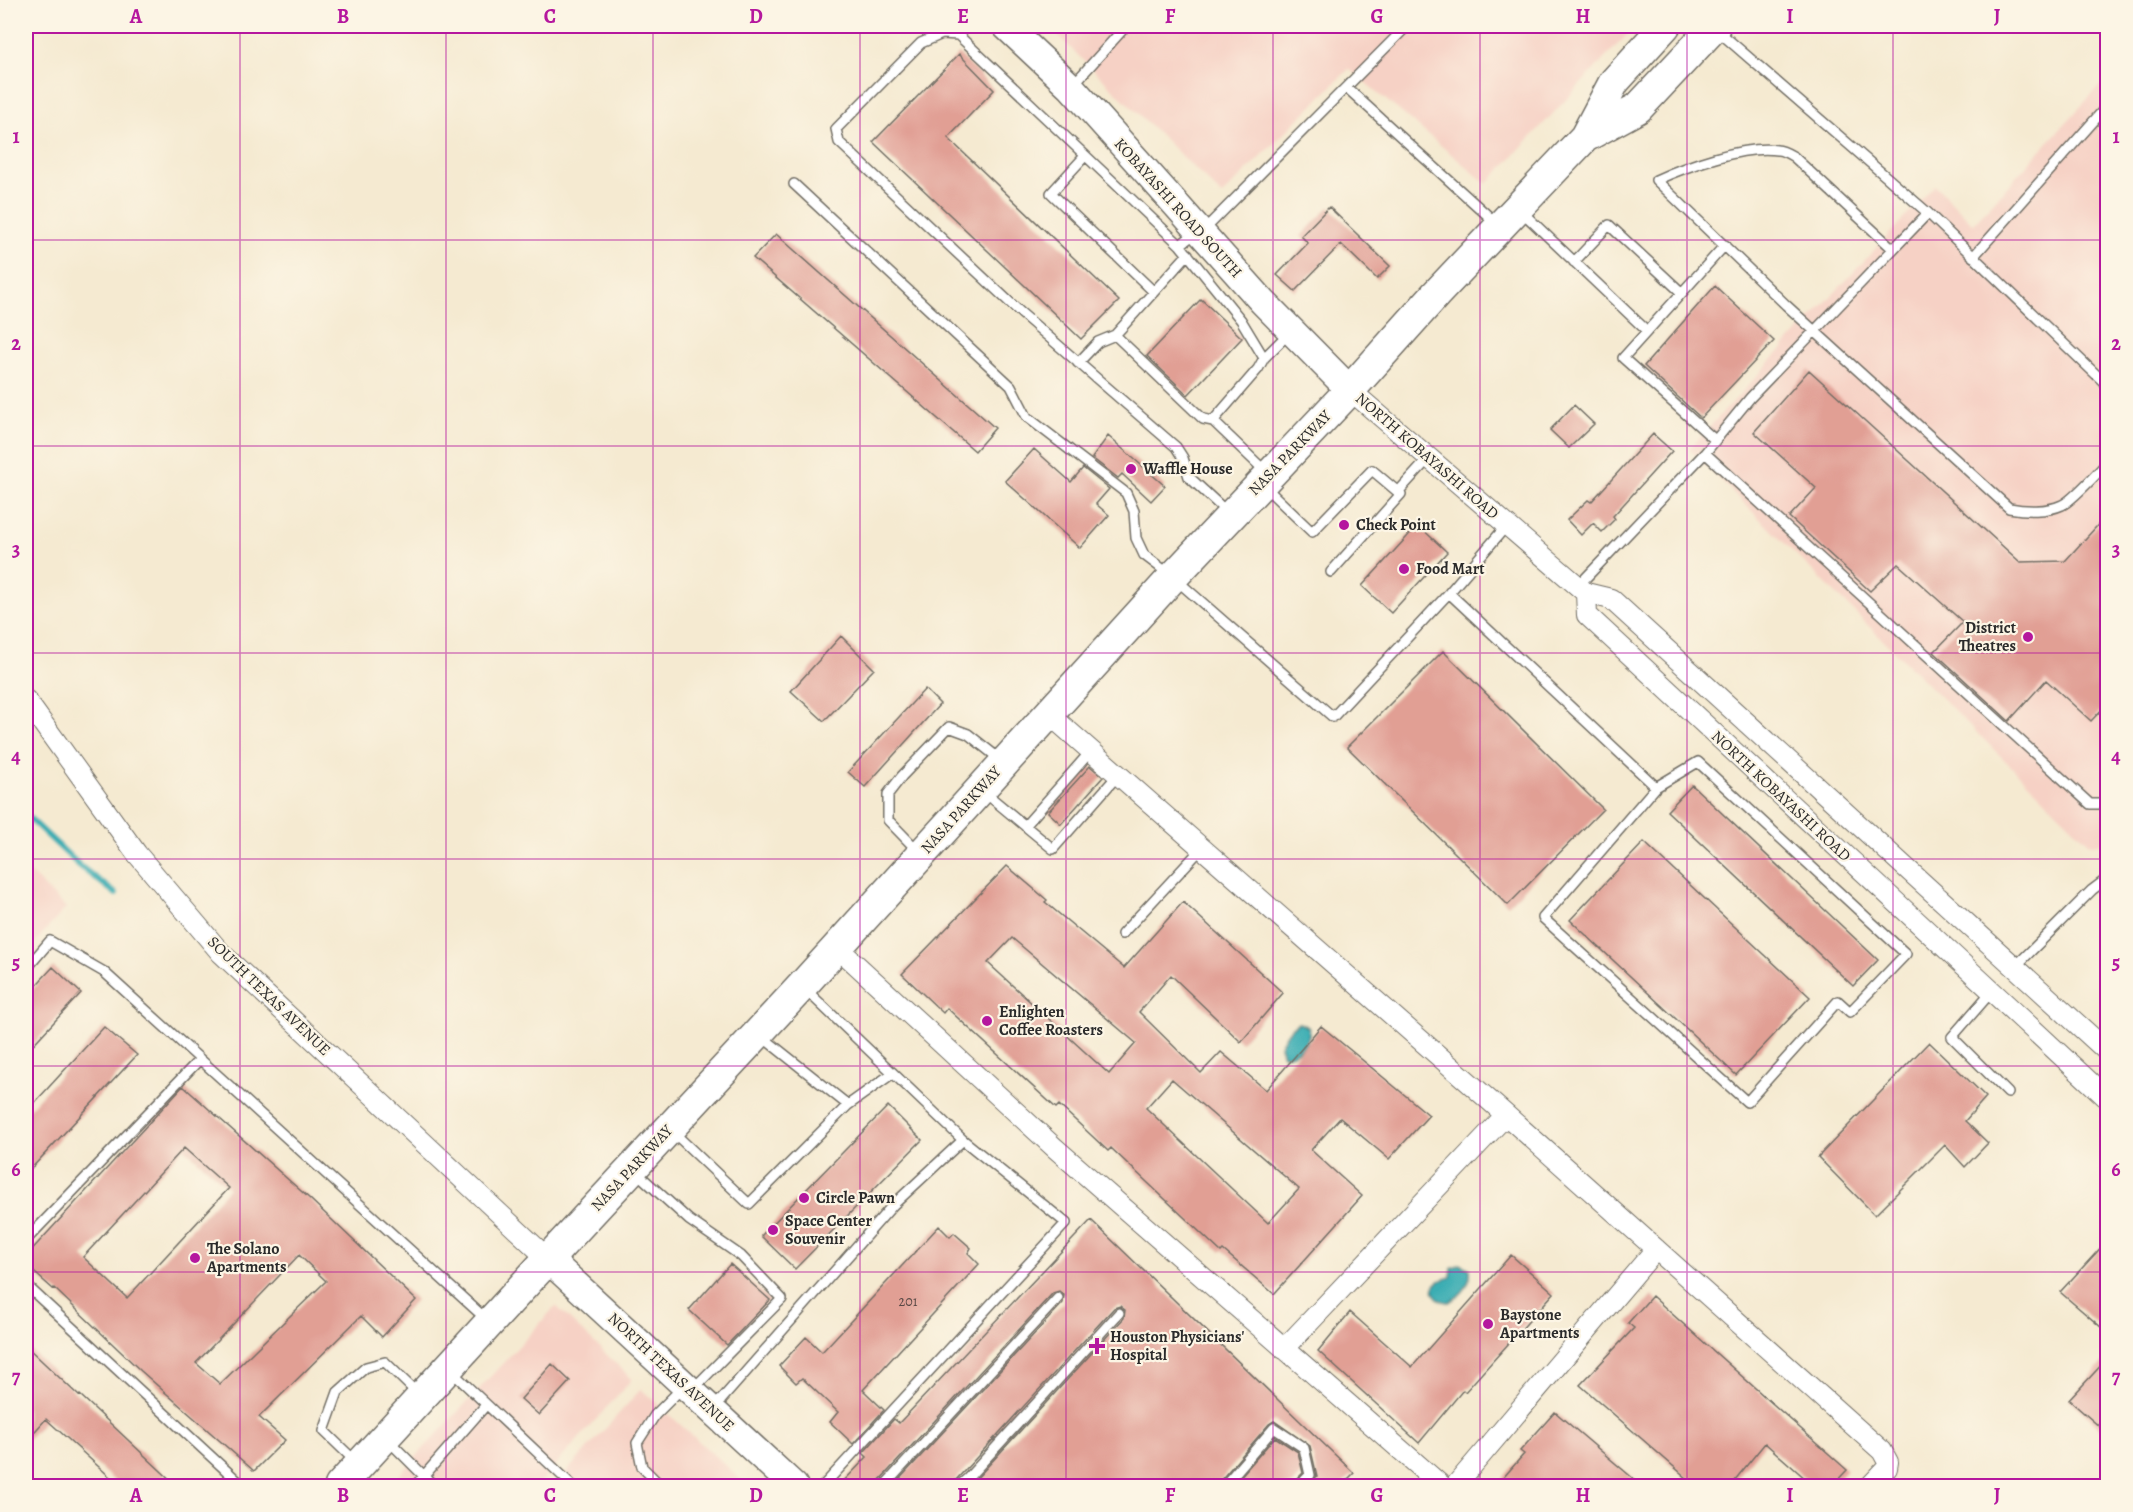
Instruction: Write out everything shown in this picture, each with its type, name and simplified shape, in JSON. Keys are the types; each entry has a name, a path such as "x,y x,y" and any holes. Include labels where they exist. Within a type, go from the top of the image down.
{"main road":[{"name":"NASA PARKWAY","path":"350,1476 548,1258 802,987 1230,516 1585,137 1614,82 1665,26"},
{"name":"NASA PARKWAY","path":"1585,137 1638,108 1714,26"}],"street":[{"name":"KOBAYASHI ROAD SOUTH","path":"1006,26 1071,87 1192,241 1291,330 1350,390"},
{"name":"NORTH KOBAYASHI ROAD","path":"1350,390 1582,590 1611,599 2108,1052"},
{"name":"NORTH KOBAYASHI ROAD","path":"1582,590 1587,615 2108,1100"},
{"name":"SOUTH TEXAS AVENUE","path":"26,700 137,854 221,953 548,1258"},
{"path":"1049,714 1506,1115 1882,1451 1888,1462 1887,1468 1870,1486"},
{"path":"837,947 1055,1148 1442,1486"},
{"path":"1992,991 2015,966"},
{"path":"1284,1349 1506,1115"},
{"path":"1455,1486 1656,1249"},
{"name":"NORTH TEXAS AVENUE","path":"548,1258 794,1486"}],"lane":[{"path":"1109,26 1118,34"},
{"path":"1071,87 1126,26"},
{"path":"1078,363 1098,342 1115,334 1154,292 1192,241 1407,26"},
{"path":"1714,26 1928,213 2108,386"},
{"path":"1230,516 1189,477 1183,458 1176,447 1021,313 839,142 836,129 921,43 942,33 958,34 1085,156 1192,241 1264,358"},
{"path":"1347,88 1509,218 1574,262 1647,331"},
{"path":"1973,256 2108,105"},
{"path":"1892,248 1794,157 1778,150 1754,151 1719,157 1686,166 1656,180 1814,330 2009,508 2020,510 2053,508 2065,504 2108,462"},
{"path":"1085,156 1051,194 1154,292"},
{"path":"794,184 1011,386 1026,417 1126,493 1134,511 1136,538 1144,555 1333,717 1449,593 1507,525"},
{"path":"1582,590 1705,453 1750,398 1928,213"},
{"path":"1574,262 1609,225 1682,293"},
{"path":"1715,440 1623,358 1725,245"},
{"path":"1213,421 1258,369 1264,358 1291,330"},
{"path":"1115,334 1203,419 1213,421 1312,532 1372,470 1401,494 1331,572"},
{"path":"1705,453 2090,804 2104,804 2108,800"},
{"path":"1398,492 1429,458"},
{"path":"1449,593 1656,787"},
{"path":"922,854 888,820 888,794 902,776 949,727 968,734 1004,763"},
{"path":"1025,826 1080,770 1091,751"},
{"path":"1698,762 1906,954 1850,1012 1838,1001 1747,1102 1543,918 1656,787 1698,762"},
{"path":"981,789 1053,849 1078,820 1085,805 1100,788 1118,775"},
{"path":"1070,813 1078,820"},
{"path":"1122,934 1202,848"},
{"path":"2015,966 2092,890 2108,878"},
{"path":"26,969 50,941 104,972 490,1322"},
{"path":"802,987 963,1140 1066,1223 823,1486"},
{"path":"1992,991 1952,1037 2008,1093"},
{"path":"758,1033 848,1105"},
{"path":"26,1240 201,1059"},
{"path":"669,1128 749,1204 848,1105 893,1073"},
{"path":"712,1410 893,1205 963,1140"},
{"path":"632,1168 689,1220 741,1256 782,1299 655,1416 637,1443 637,1452 642,1467 661,1486"},
{"path":"26,1285 243,1486"},
{"path":"884,1486 1058,1298"},
{"path":"959,1486 970,1483 1119,1312"},
{"path":"350,1476 324,1431 338,1392 366,1367 385,1362 421,1398"},
{"path":"448,1368 573,1486"},
{"path":"415,1486 486,1405"},
{"path":"1224,1486 1274,1428 1304,1448 1310,1475 1299,1486"},
{"path":"385,1437 434,1486"}],"shaded area":[{"path":"1048,26 1635,26 1487,184 1349,69 1222,195"},
{"path":"2107,78 2107,843 2090,844 1689,449 1935,185 1973,224"},
{"path":"26,869 66,908 26,952"},
{"path":"556,1306 632,1379 537,1486 389,1486"},
{"path":"641,1389 748,1486 554,1486"}],"water":[{"path":"1299,1023 1308,1027 1306,1042 1293,1054 1283,1055 1280,1046 1285,1036"},
{"path":"1460,1264 1470,1269 1467,1284 1461,1293 1449,1302 1442,1300 1434,1293 1435,1286 1440,1281 1451,1277 1452,1268"}],"building":[{"path":"959,54 994,90 948,138 1119,301 1081,339 873,142"},
{"path":"1329,207 1390,266 1377,279 1341,244 1295,291 1277,275 1308,243 1301,236"},
{"path":"776,234 995,428 975,451 753,258"},
{"path":"1715,286 1774,341 1701,418 1644,366"},
{"path":"1201,299 1242,338 1188,395 1147,356"},
{"path":"1809,370 2020,562 2065,561 2108,514 2108,703 2091,721 2046,680 2009,721 1934,652 1963,622 1898,564 1870,591 1789,517 1816,488 1754,432"},
{"path":"1574,405 1594,424 1569,448 1550,430"},
{"path":"1653,434 1672,451 1613,516 1615,519 1602,532 1593,523 1581,535 1567,520 1588,500 1591,502"},
{"name":"Waffle House","path":"1108,436 1165,486 1151,501 1122,474 1118,478 1092,458"},
{"path":"1034,449 1071,482 1083,468 1109,489 1096,504 1109,515 1080,548 1005,481"},
{"name":"Food Mart","path":"1418,525 1447,552 1391,613 1362,586"},
{"path":"841,636 874,669 824,721 791,691"},
{"path":"1443,651 1603,809 1508,905 1347,747"},
{"path":"925,689 940,704 865,787 848,772"},
{"path":"1090,766 1103,777 1061,824 1048,812"},
{"path":"1692,785 1878,960 1853,986 1667,811"},
{"path":"1644,842 1810,997 1736,1075 1570,920"},
{"path":"1007,866 1047,900 1045,902 1124,968 1183,902 1283,993 1241,1042 1171,975 1139,1012 1201,1073 1221,1052 1266,1090 1321,1026 1429,1115 1389,1159 1340,1118 1311,1150 1362,1196 1274,1294 1223,1250 1221,1252 1111,1148 1108,1151 1059,1105 1056,1108 947,1008 943,1013 902,974","holes":["1012,938 1136,1043 1109,1074 988,963","1172,1079 1299,1189 1268,1223 1146,1108"]},
{"path":"53,967 81,993 26,1052 26,996"},
{"path":"104,1027 137,1055 26,1174 26,1112"},
{"path":"1929,1042 1986,1097 1965,1121 1988,1143 1965,1167 1945,1145 1875,1215 1818,1157"},
{"path":"183,1086 310,1199 416,1300 382,1337 361,1316 259,1417 285,1440 254,1471 26,1265 26,1256","holes":["184,1148 229,1188 127,1298 83,1257","299,1255 326,1281 220,1384 196,1363"]},
{"path":"888,1106 922,1140 795,1269 761,1236"},
{"name":"Houston Physicians' Hospital","path":"1091,1220 1354,1473 1341,1486 1308,1486 1317,1476 1310,1446 1274,1421 1217,1486 981,1486 976,1479 1124,1318 1125,1310 1120,1306 1114,1308 952,1486 893,1486 1063,1303 1064,1295 1059,1291 1053,1293 879,1481 877,1486 839,1486 867,1457 863,1453 894,1419 899,1423"},
{"path":"939,1226 950,1237 954,1233 971,1248 968,1253 979,1264 863,1390 884,1410 853,1444 830,1422 838,1412 802,1378 796,1383 779,1366 806,1337 822,1352"},
{"path":"2108,1240 2108,1333 2060,1292"},
{"path":"1511,1255 1554,1293 1465,1392 1463,1390 1419,1443 1318,1351 1350,1312 1412,1367"},
{"path":"730,1264 770,1300 727,1345 689,1310"},
{"path":"1652,1296 1847,1470 1832,1486 1801,1486 1807,1480 1765,1443 1730,1486 1696,1486 1580,1385 1634,1328 1628,1323"},
{"path":"26,1346 177,1486 120,1486 46,1419 26,1441"},
{"path":"2108,1358 2108,1434 2069,1400"},
{"path":"552,1364 570,1381 539,1415 521,1399"},
{"path":"1555,1412 1642,1486 1496,1486 1524,1454 1520,1451"},
{"path":"1275,1437 1298,1452 1303,1473 1292,1486 1232,1486"}],"waterway":[{"path":"26,815 80,866 116,894"}],"place":[{"name":"Waffle House","path":"1131,469"},
{"name":"Check Point","path":"1344,525"},
{"name":"Food Mart","path":"1404,569"},
{"name":"District Theatres","path":"2028,637"},
{"name":"Enlighten Coffee Roasters","path":"987,1021"},
{"name":"Circle Pawn","path":"804,1198"},
{"name":"Space Center Souvenir","path":"773,1230"},
{"name":"The Solano Apartments","path":"195,1258"},
{"name":"Baystone Apartments","path":"1488,1324"},
{"name":"Houston Physicians' Hospital","path":"1097,1346"}]}
